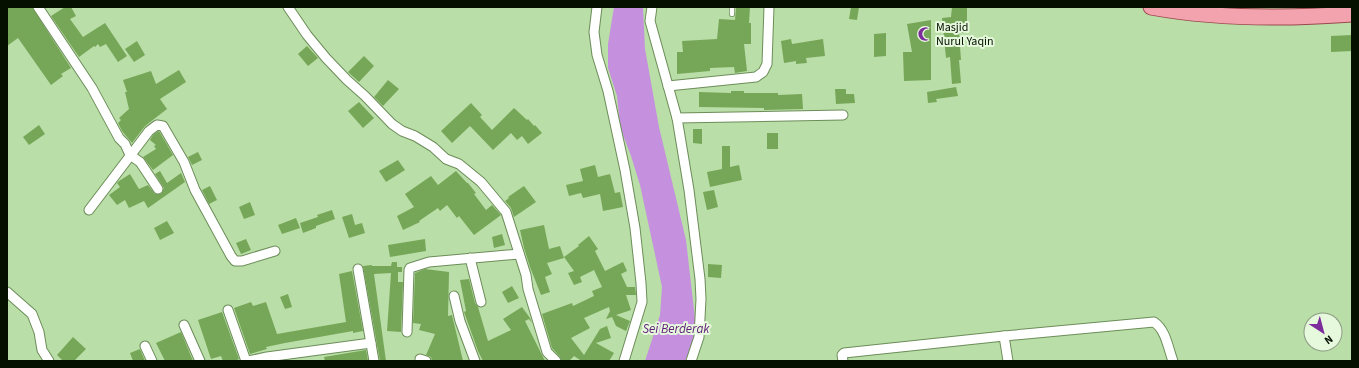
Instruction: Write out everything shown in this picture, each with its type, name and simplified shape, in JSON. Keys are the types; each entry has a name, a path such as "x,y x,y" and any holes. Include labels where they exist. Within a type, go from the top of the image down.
{"main road":[{"path":"1151,7 1177,9 1212,16 1262,18 1352,14"}],"street":[{"path":"38,7 92,88 118,138 125,144 130,155 140,162 158,189"},
{"path":"288,7 326,58 392,124 402,131 415,136 433,148 446,160 459,164 480,182 506,212 548,352 556,361"},
{"path":"597,7 594,32 597,55 608,91 625,170 635,228 642,302 624,361"},
{"path":"652,7 650,21 677,118 690,190 700,279 701,299 699,337 691,361"},
{"path":"668,86 733,80 756,77 761,74 766,69 767,64 769,7"},
{"path":"677,118 843,115"},
{"path":"89,210 149,131 156,125 163,126 184,162 195,190 235,261 242,261 275,251"},
{"path":"407,332 410,268 429,262 519,254"},
{"path":"470,258 480,302"},
{"path":"358,269 374,361"},
{"path":"7,292 32,314 39,332 42,350 49,361"},
{"path":"454,296 460,321 475,361"},
{"path":"228,310 247,361 371,343"},
{"path":"843,361 842,355 844,353 1154,322 1163,332 1173,361"},
{"path":"184,325 200,361"},
{"path":"1004,336 1008,361"},
{"path":"145,346 152,361"}],"lane":[{"path":"732,7 732,14"}],"water":[{"name":"Sei Berderak","path":"614,7 643,7 645,49 659,127 686,240 696,327 687,361 645,361 660,315 662,287 640,185 620,127 617,96 608,68 608,44"}],"building":[{"path":"7,7 32,7 71,68 61,74 63,76 51,85 18,38 7,46"},
{"path":"65,7 71,7 76,16 70,19 83,37 105,23 127,56 118,62 106,44 100,47 98,44 79,57 51,16"},
{"path":"736,7 750,7 749,23 751,23 751,44 744,44 747,71 735,73 734,67 710,68 710,71 677,74 677,52 683,52 682,41 717,39 719,19 735,20"},
{"path":"851,7 859,7 857,20 849,19"},
{"path":"952,7 967,7 967,33 959,33 961,83 952,84 950,57 946,58 942,18 951,17"},
{"path":"931,20 931,80 904,81 903,52 912,52 907,24"},
{"path":"886,33 886,56 874,57 874,34"},
{"path":"1352,35 1352,51 1331,52 1331,36"},
{"path":"791,39 792,44 823,39 825,56 806,58 807,63 796,64 796,61 784,63 781,41"},
{"path":"137,41 145,55 134,62 125,49"},
{"path":"307,46 318,58 308,66 298,54"},
{"path":"364,56 374,66 359,82 348,72"},
{"path":"179,70 186,82 160,99 167,109 145,126 132,143 122,131 118,123 121,120 119,118 129,109 125,92 127,92 123,80 151,71 156,84"},
{"path":"388,80 399,89 383,106 374,97"},
{"path":"956,87 958,96 936,99 937,102 928,103 927,92"},
{"path":"835,89 846,89 846,94 854,94 855,103 836,104"},
{"path":"731,91 744,91 744,93 778,93 778,95 802,94 803,109 764,110 764,108 699,107 699,92 731,93"},
{"path":"359,102 374,118 363,128 348,111"},
{"path":"471,103 482,115 480,117 492,130 514,108 534,126 535,125 542,133 528,144 522,136 517,140 511,133 493,150 470,126 452,143 441,131"},
{"path":"39,125 45,134 29,145 23,137"},
{"path":"693,129 702,129 702,144 693,143"},
{"path":"159,131 173,155 153,170 143,157 156,149 154,146 156,145 150,140 153,135"},
{"path":"767,133 778,133 778,149 767,149"},
{"path":"722,146 730,146 730,167 739,165 742,180 710,187 707,172 722,169"},
{"path":"198,152 202,160 192,165 188,157"},
{"path":"398,160 405,170 386,182 379,171"},
{"path":"595,165 598,177 610,174 615,193 620,192 623,207 603,211 600,194 583,198 581,193 569,196 566,185 583,181 580,169"},
{"path":"160,171 167,183 181,173 185,182 148,208 144,201 129,208 125,200 117,205 109,195 120,187 117,183 119,181 130,174 139,189 148,185 155,194 161,194 164,188 155,174"},
{"path":"456,171 476,193 474,194 486,210 492,205 501,215 474,235 459,216 457,218 447,205 440,211 438,208 419,221 420,222 403,230 397,216 414,207 405,194 431,176 438,185"},
{"path":"210,186 217,200 209,204 202,190"},
{"path":"524,186 536,202 514,217 511,208 505,201 509,198 508,197"},
{"path":"714,190 718,207 707,210 703,192"},
{"path":"250,202 255,215 244,219 239,207"},
{"path":"332,210 335,219 316,226 316,228 303,233 300,223 318,217 317,215"},
{"path":"352,214 355,225 362,223 365,233 349,238 342,217"},
{"path":"296,218 300,228 282,234 278,225"},
{"path":"167,221 174,233 160,240 154,228"},
{"path":"544,225 549,249 560,246 564,258 547,263 552,274 545,277 550,292 541,295 530,267 520,230"},
{"path":"502,234 505,245 494,248 492,237"},
{"path":"589,236 598,249 595,251 605,271 623,262 627,271 621,274 627,287 635,287 636,295 626,295 631,310 616,315 630,321 626,331 616,326 612,317 606,319 610,311 609,307 584,318 590,328 571,338 584,355 600,329 607,326 611,338 596,343 614,353 609,361 580,361 574,356 569,361 562,361 552,348 542,314 572,303 573,306 594,296 592,291 602,287 594,270 580,277 582,282 574,285 568,273 574,271 564,257 579,246 578,245"},
{"path":"246,239 251,250 241,254 236,243"},
{"path":"425,239 426,251 390,257 388,245"},
{"path":"392,262 397,262 397,267 402,267 402,272 398,272 398,282 403,282 401,332 387,331 391,273 374,274 386,361 380,361 363,266 391,266"},
{"path":"708,264 722,265 721,278 708,277"},
{"path":"425,269 449,272 448,316 452,315 463,361 432,361 431,357 426,355 435,334 419,330 421,324 413,323 415,273"},
{"path":"352,271 363,331 353,333 353,331 285,343 266,347 267,349 250,354 234,308 251,302 253,306 266,302 277,334 346,322 339,274"},
{"path":"469,279 475,303 478,307 488,341 511,330 503,319 522,307 530,318 532,323 529,319 525,321 545,361 483,361 464,312 466,311 460,280"},
{"path":"512,286 519,298 508,303 502,292"},
{"path":"288,294 292,307 285,309 280,297"},
{"path":"222,312 239,359 235,361 223,361 221,356 211,359 198,320"},
{"path":"181,332 193,361 165,361 156,343"},
{"path":"73,337 86,349 74,361 63,361 57,355"},
{"path":"140,349 145,361 133,361 130,353"},
{"path":"366,350 368,361 325,361 324,357"}],"place":[{"name":"Masjid Nurul Yaqin","path":"925,34"}]}
